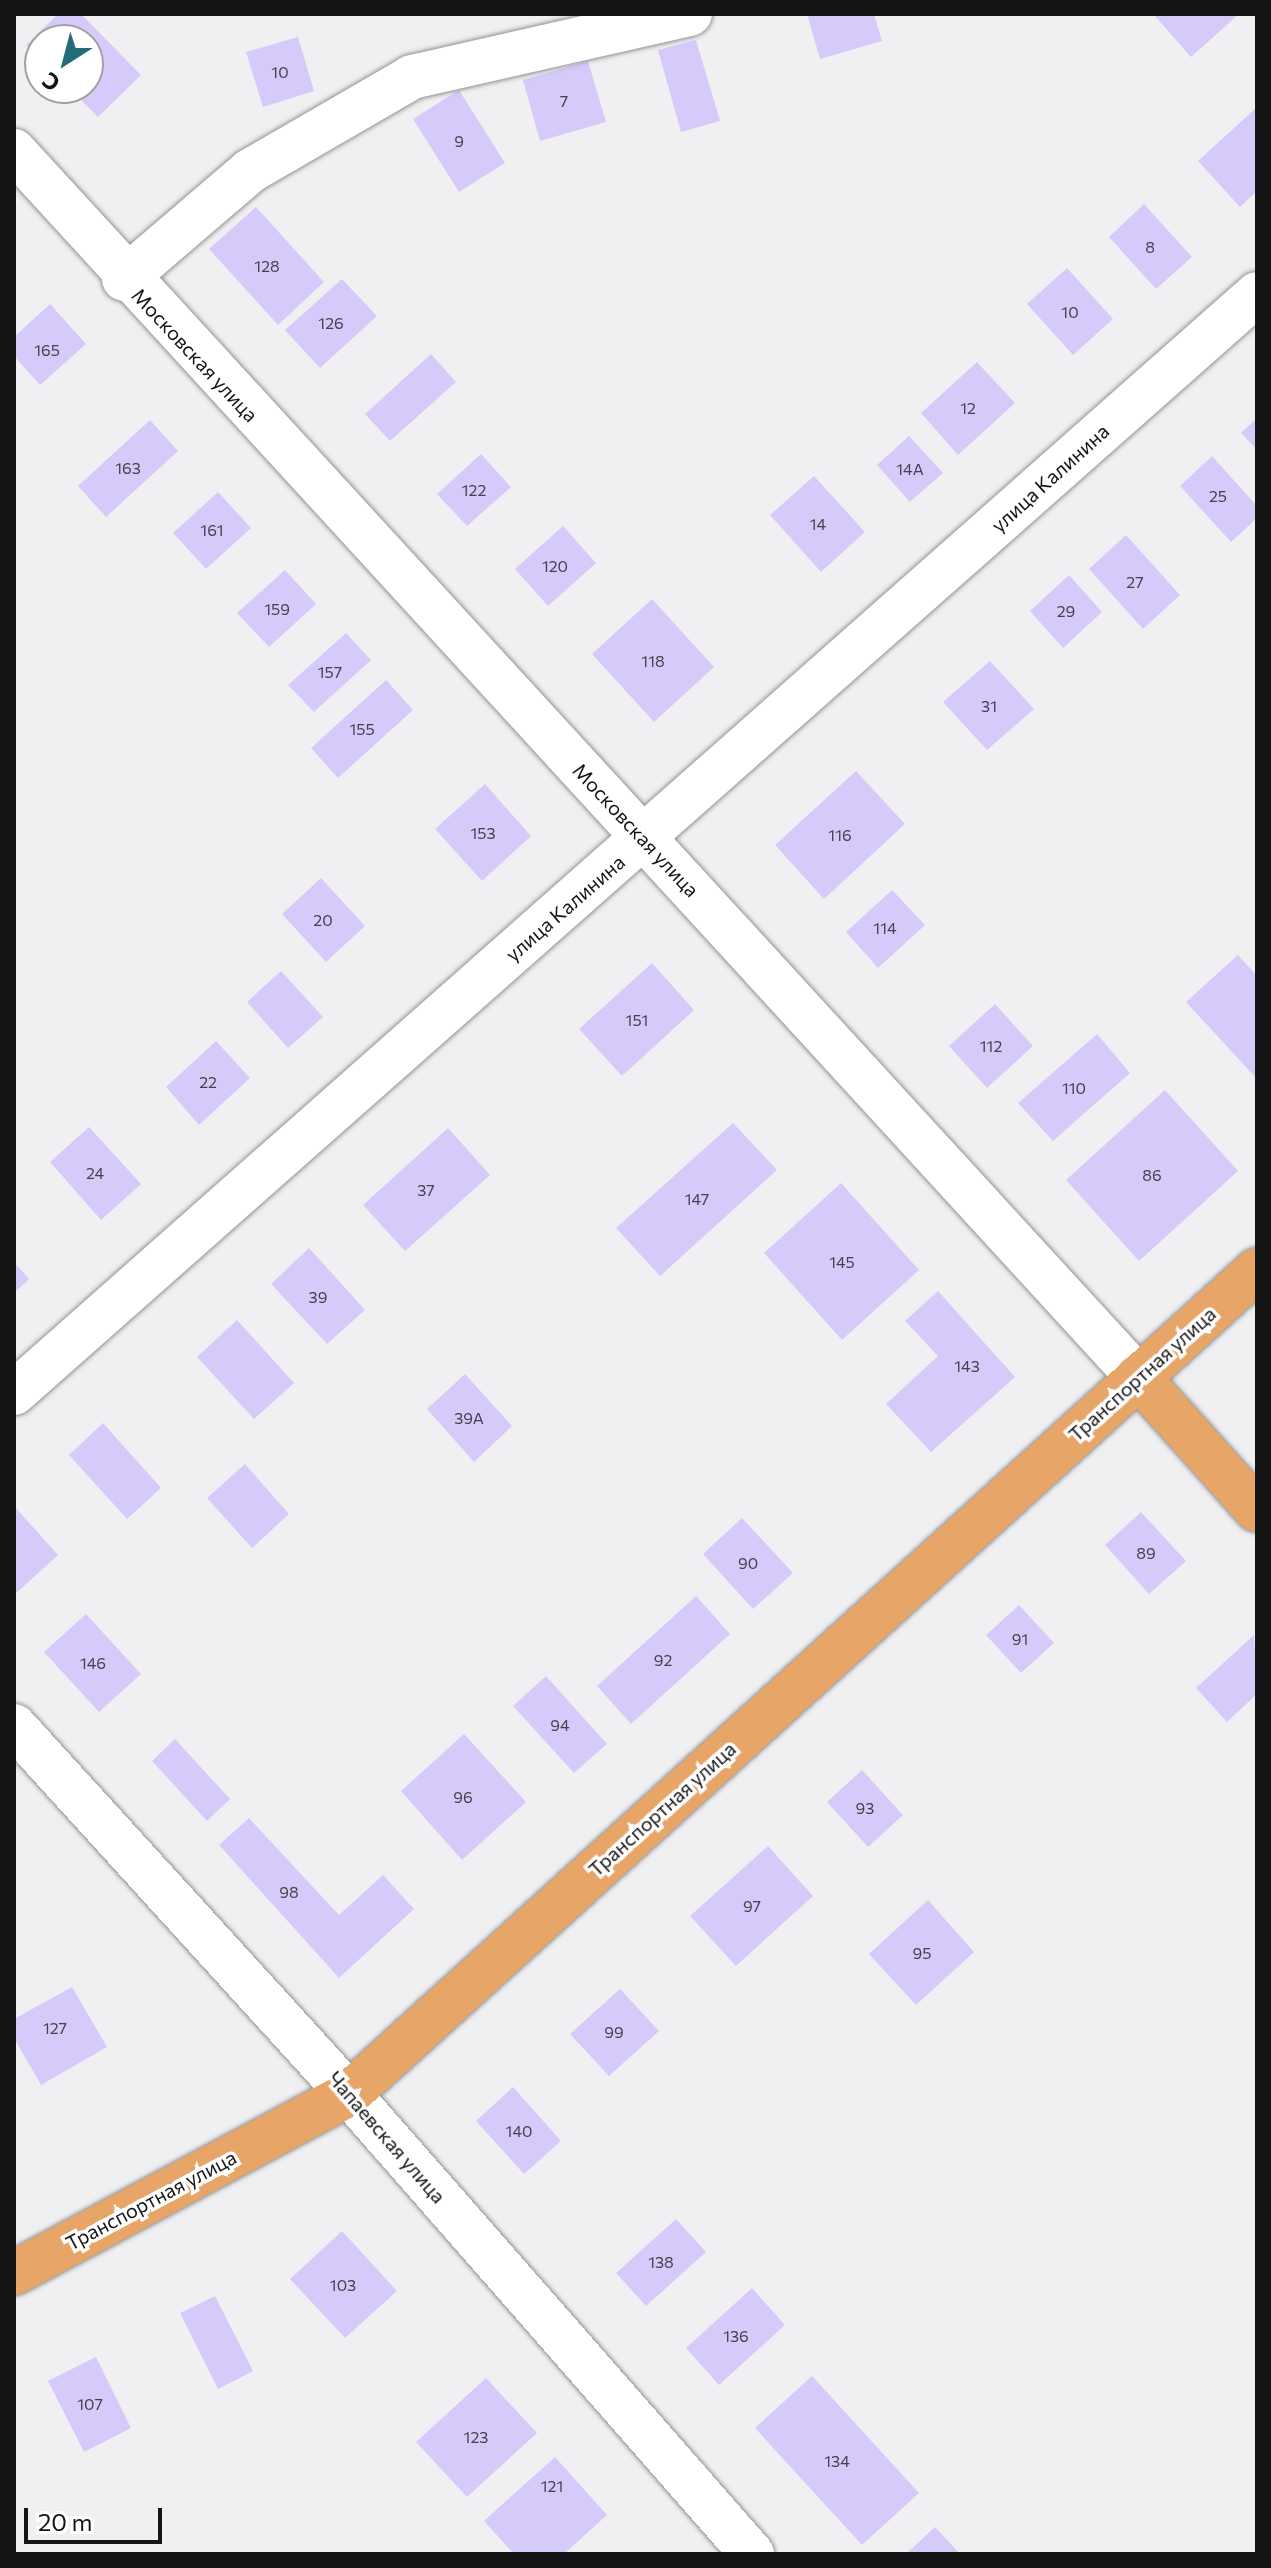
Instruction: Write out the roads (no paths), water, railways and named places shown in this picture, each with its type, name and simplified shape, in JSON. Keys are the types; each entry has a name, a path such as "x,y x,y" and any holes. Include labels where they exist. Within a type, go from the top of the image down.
{"main road":[{"name":"Транспортная улица","path":"14,2273 349,2094 1257,1270"},
{"name":"Московская улица","path":"1138,1377 1257,1510"}],"street":[{"path":"124,279 250,171 412,77 690,14"},
{"name":"Московская улица","path":"14,151 124,279 644,838 1138,1377"},
{"name":"улица Калинина","path":"14,1393 1257,294"},
{"name":"Чапаевская улица","path":"14,1726 349,2094 752,2554"}]}
